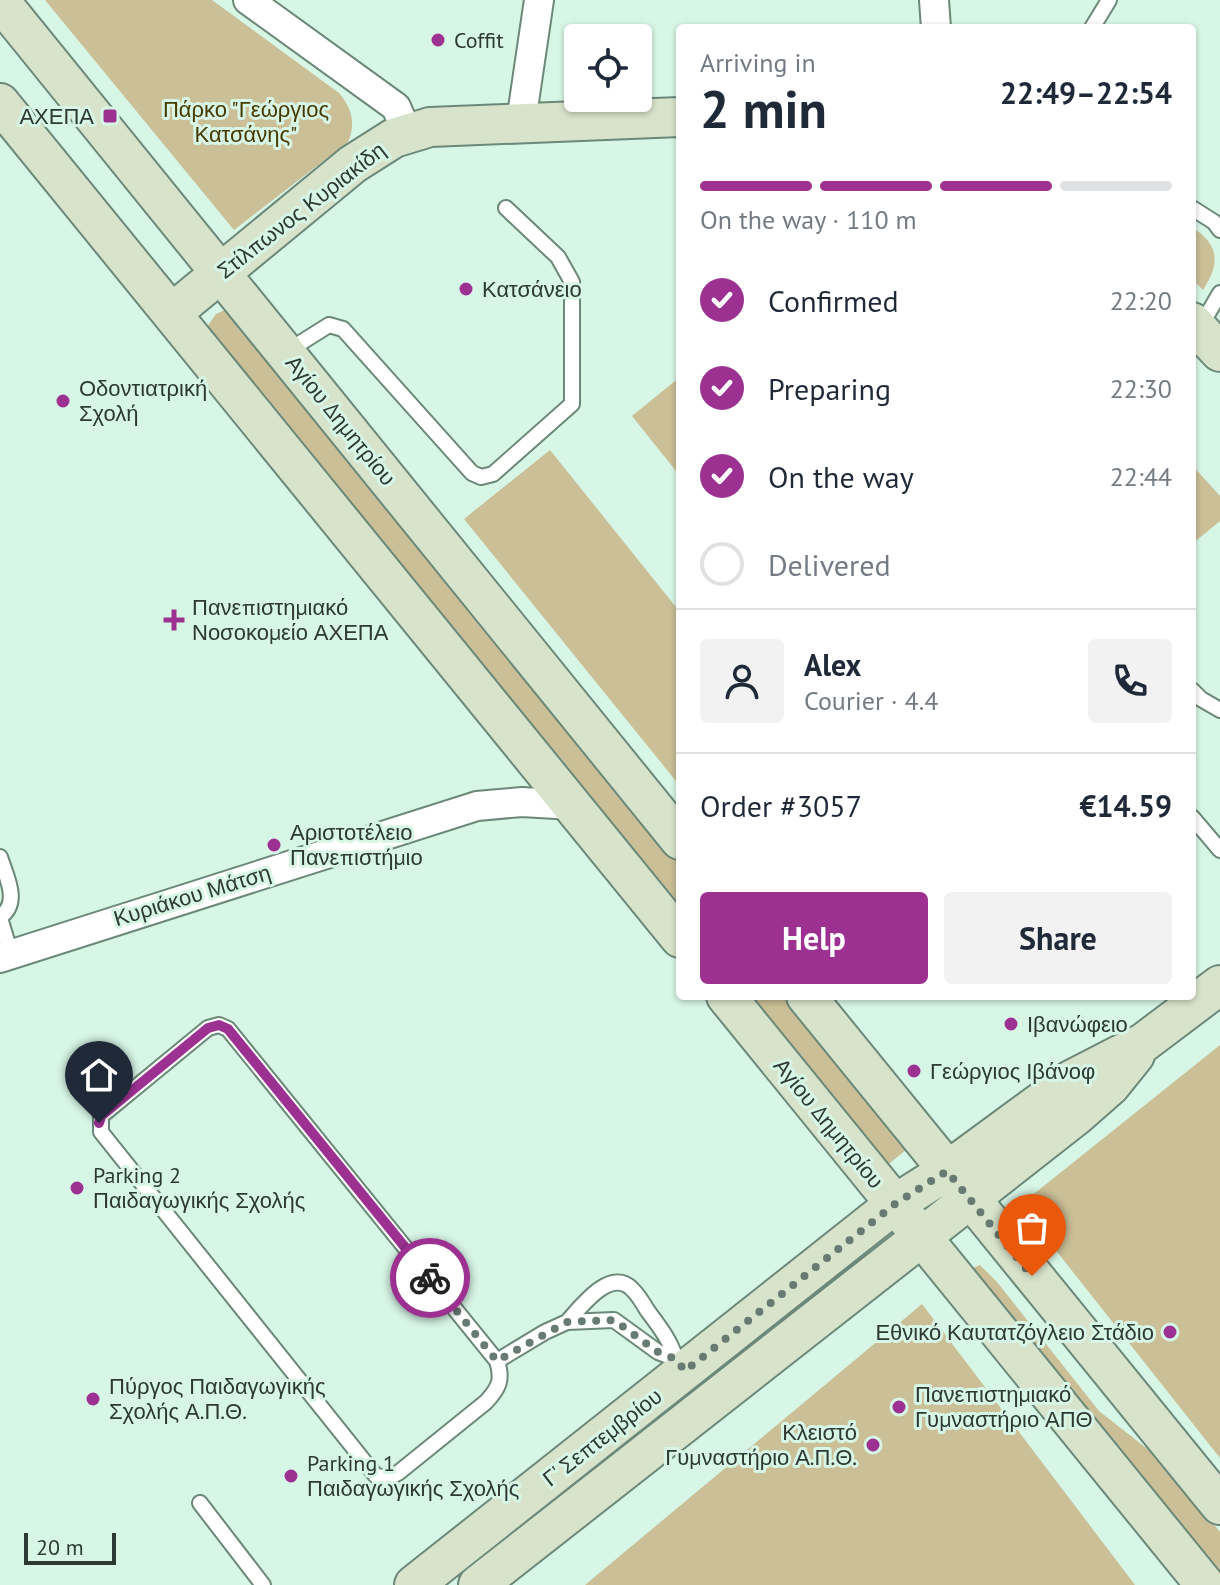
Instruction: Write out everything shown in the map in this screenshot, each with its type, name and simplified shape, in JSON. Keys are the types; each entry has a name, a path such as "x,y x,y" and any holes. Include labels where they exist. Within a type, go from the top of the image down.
{"main road":[{"name":"Αγίου Δημητρίου","path":"0,1 676,835"},
{"path":"0,103 676,933"},
{"name":"Στίλπωνος Κυριακίδη","path":"172,313 353,164 407,132 430,127 676,117"},
{"name":"Γ' Σεπτεμβρίου","path":"414,1585 680,1365 895,1204 958,1185 1094,1101 1123,1071 1143,1043 1220,985"},
{"name":"Αγίου Δημητρίου","path":"729,1000 1205,1585"},
{"path":"809,1000 1220,1505"},
{"name":"Γ' Σεπτεμβρίου","path":"478,1585 922,1238 958,1185"}],"street":[{"path":"248,0 396,107 407,132"},
{"path":"521,122 539,0"},
{"path":"934,0 936,24"},
{"name":"Κυριάκου Μάτση","path":"6,956 477,806 522,802 573,805"}],"lane":[{"path":"1094,24 1109,0"},
{"path":"286,353 329,325 343,329 472,473 481,477 493,474 572,404 572,282 558,257 506,208"},
{"path":"1196,210 1220,230"},
{"path":"1204,334 1220,293"},
{"path":"1196,694 1220,710"},
{"path":"1196,822 1220,850"},
{"path":"0,857 11,898 7,912 0,917 6,956"},
{"path":"219,1025 228,1029 497,1361 502,1374 498,1388 486,1402 398,1473 388,1478 376,1476 101,1132 101,1116 208,1028 219,1025"},
{"path":"497,1361 567,1322 591,1296 605,1286 620,1282 631,1287 671,1343 680,1365"},
{"path":"567,1322 614,1320 680,1365"},
{"path":"200,1503 263,1585"}],"green space":[{"name":"Πάρκο \"Γεώργιος Κατσάνης\"","path":"45,0 212,0 339,93 351,116 352,129 348,142 234,230"},
{"path":"1196,230 1208,241 1214,256 1212,272 1203,290 1196,283"},
{"path":"229,308 676,856 676,908 207,327 216,314"},
{"path":"676,380 676,471 632,416"},
{"path":"550,450 676,607 676,781 464,519"},
{"path":"1196,469 1220,496 1220,521 1196,541"},
{"path":"750,1000 793,1000 912,1145 885,1167"},
{"name":"Εθνικό Καυτατζόγλειο Στάδιο","path":"1220,1045 1220,1458 1020,1205"},
{"path":"980,1265 997,1282 1099,1411 1159,1458 1220,1532 1220,1577 974,1276 973,1268"},
{"name":"Πανεπιστημιακό Γυμναστήριο ΑΠΘ","path":"922,1304 1135,1585 585,1585"}],"way so far":[{"path":"430,1278 497,1361 567,1322 614,1320 658,1352 676,1359 685,1371 895,1204 947,1171 1032,1276"}],"place":[{"name":"Coffit","path":"438,40"},
{"name":"ΑΧΕΠΑ","path":"110,116"},
{"name":"Κατσάνειο","path":"466,289"},
{"name":"Οδοντιατρική Σχολή","path":"63,401"},
{"name":"Πανεπιστημιακό Νοσοκομείο ΑΧΕΠΑ","path":"174,620"},
{"name":"Αριστοτέλειο Πανεπιστήμιο","path":"274,845"},
{"name":"Ιβανώφειο","path":"1011,1024"},
{"name":"Γεώργιος Ιβάνοφ","path":"914,1071"},
{"name":"Parking 2 Παιδαγωγικής Σχολής","path":"77,1188"},
{"name":"Εθνικό Καυτατζόγλειο Στάδιο","path":"1170,1332"},
{"name":"Πύργος Παιδαγωγικής Σχολής Α.Π.Θ.","path":"93,1399"},
{"name":"Πανεπιστημιακό Γυμναστήριο ΑΠΘ","path":"899,1407"},
{"name":"Κλειστό Γυμναστήριο Α.Π.Θ.","path":"873,1445"},
{"name":"Parking 1 Παιδαγωγικής Σχολής","path":"291,1476"}],"route":[{"path":"99,1123 101,1116 208,1028 219,1025 228,1029 430,1278"}]}
